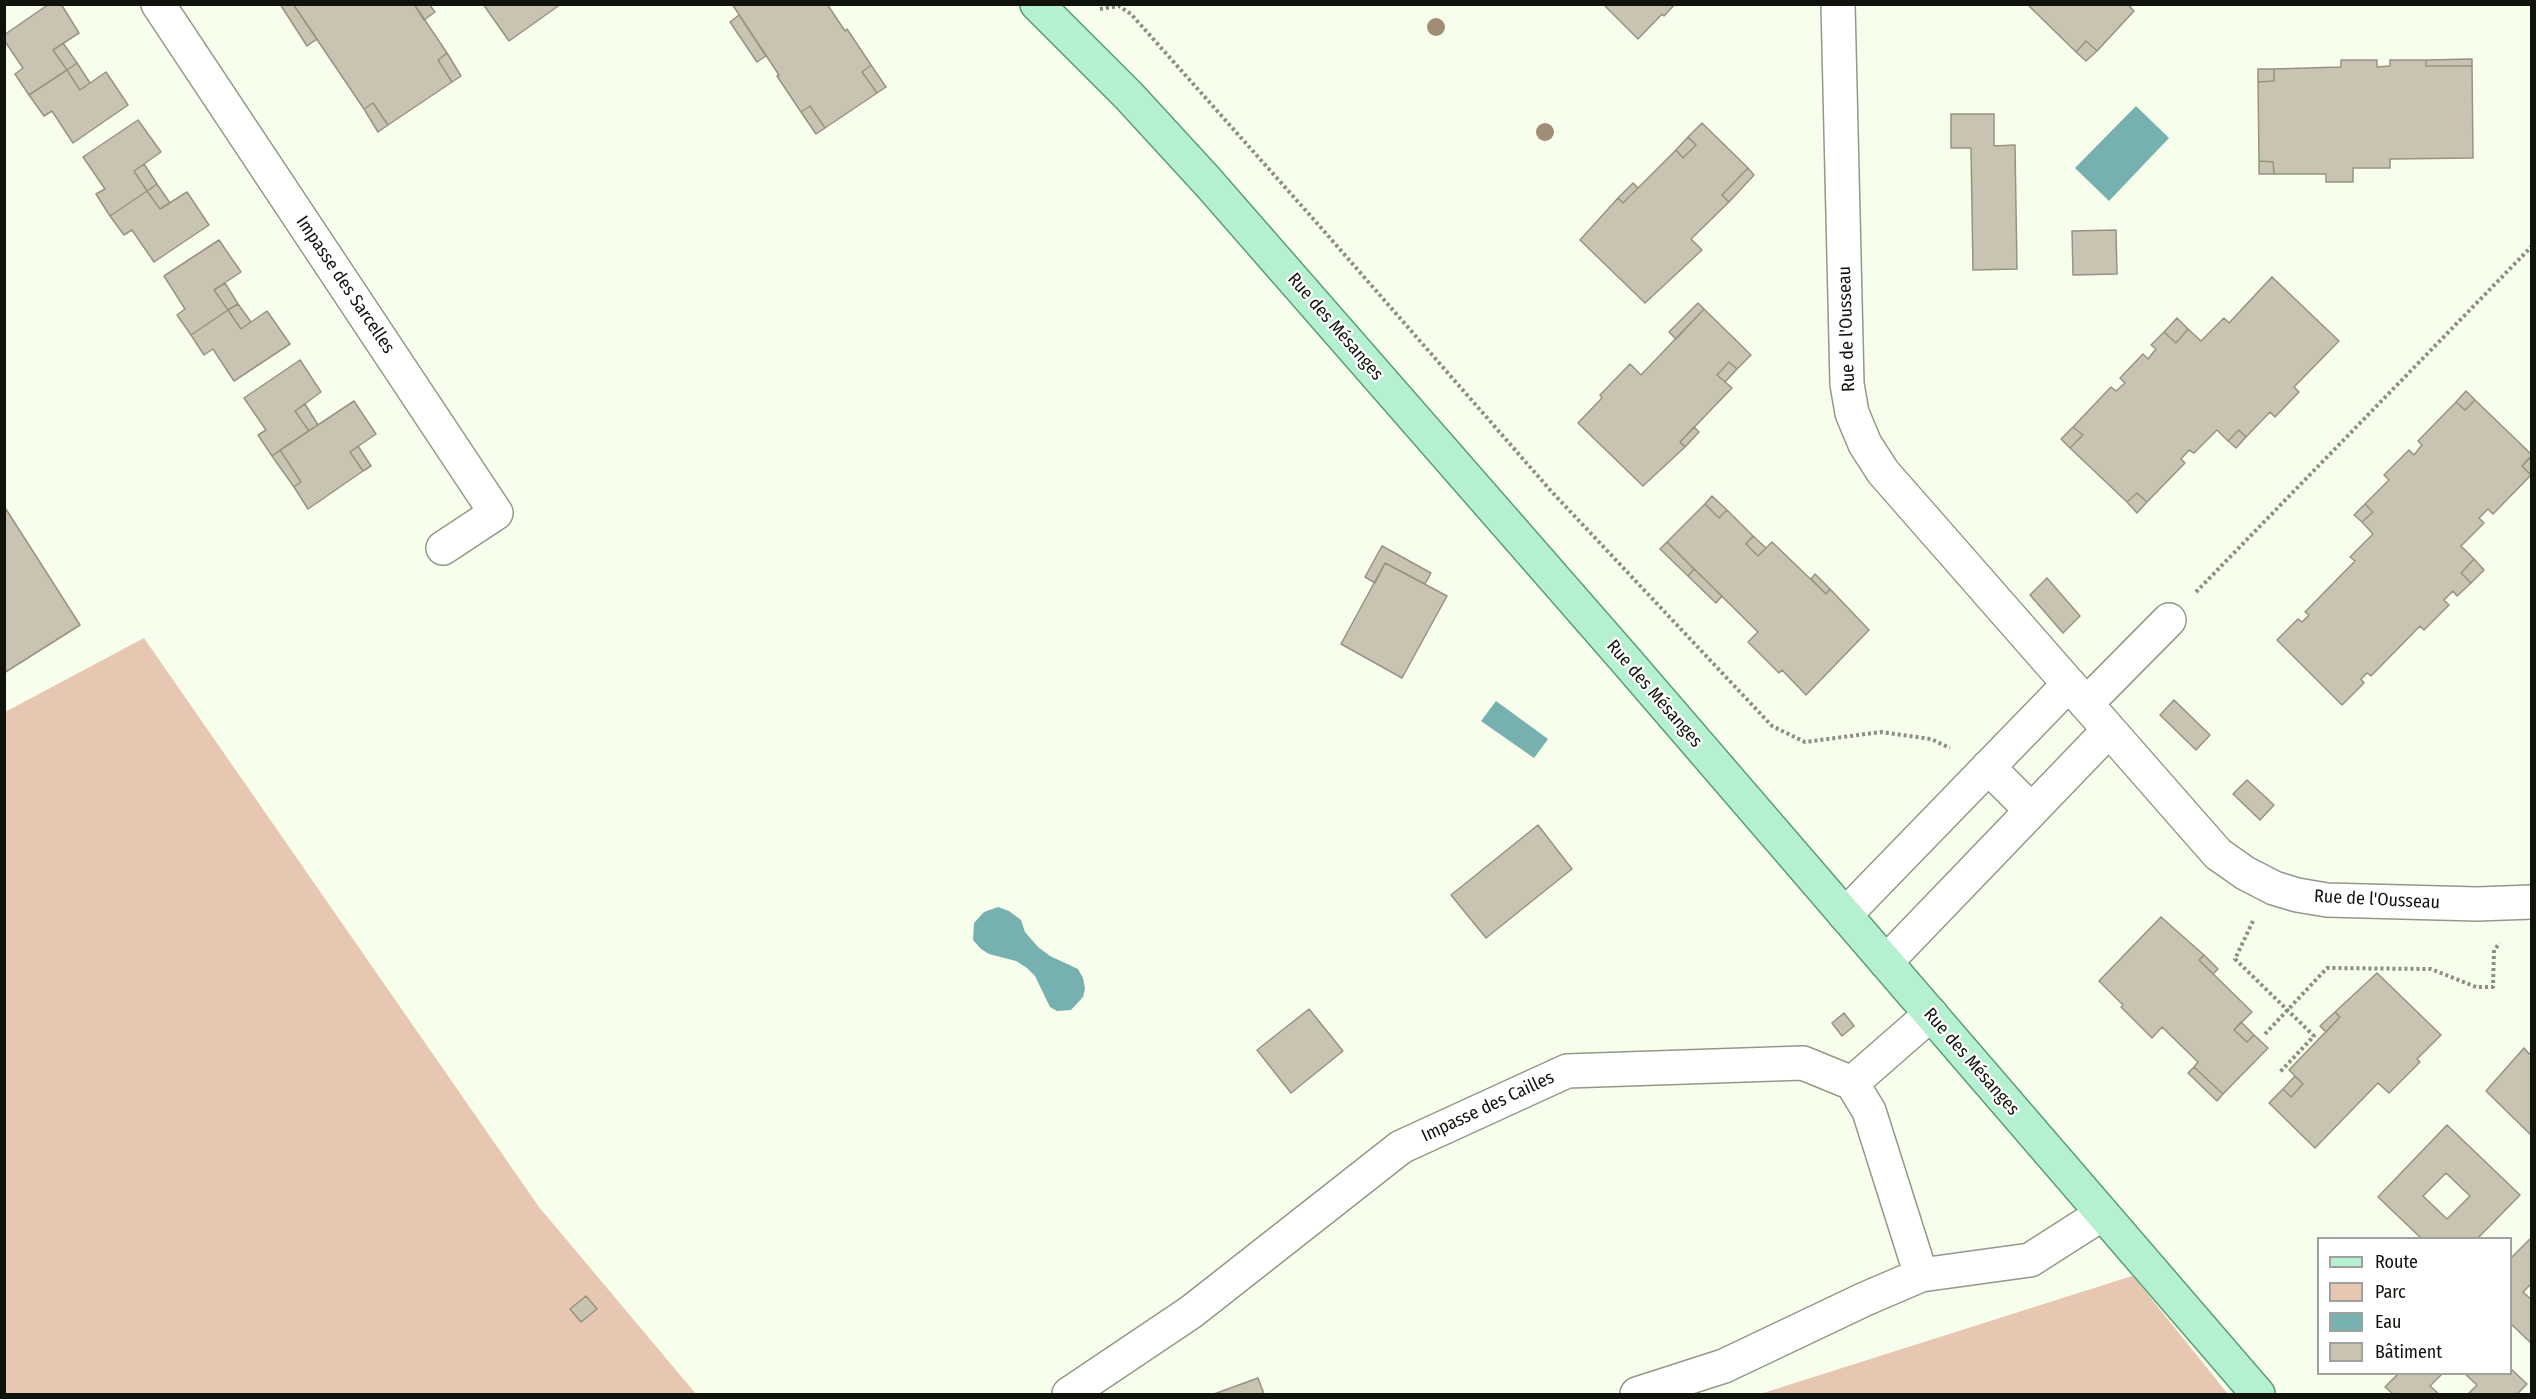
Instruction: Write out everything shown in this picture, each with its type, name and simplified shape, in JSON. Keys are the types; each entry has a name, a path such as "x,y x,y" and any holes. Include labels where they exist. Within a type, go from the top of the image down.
{"main road":[{"name":"Rue des Mésanges","path":"1044,10 1129,96 1208,182 1886,962 2258,1395"}],"street":[{"name":"Impasse des Sarcelles","path":"158,4 496,513 443,548"},
{"name":"Rue de l'Ousseau","path":"1838,4 1847,384 1852,413 1865,444 1883,472 2218,854 2245,873 2274,888 2327,900 2477,904 2532,902"},
{"path":"1845,915 1988,768 2169,620"},
{"path":"1886,962 2109,730"},
{"path":"1988,768 2031,810"},
{"path":"1921,1275 1869,1111 1852,1083 1931,1014"},
{"name":"Impasse des Cailles","path":"1070,1395 1191,1312 1401,1147 1567,1071 1803,1063 1852,1083"},
{"path":"1637,1395 1724,1366 1921,1275 2030,1260 2102,1214"}],"path":[{"path":"1044,10 1119,6 1131,14 1551,491 1772,726 1805,742 1881,732 1932,739 1988,768"},
{"path":"2169,620 2532,246"},
{"path":"2253,921 2235,959 2314,1036 2280,1072"},
{"path":"2265,1034 2327,968 2431,969 2476,987 2493,987 2494,950 2505,936"}],"green space":[{"path":"144,638 539,1207 696,1394 5,1394 5,712"},
{"path":"2132,1276 2228,1394 1760,1394"}],"water":[{"path":"2136,106 2169,138 2109,201 2075,168"},
{"path":"1496,701 1548,739 1534,758 1481,721"},
{"path":"998,907 1009,911 1021,920 1025,932 1038,947 1050,956 1078,969 1085,989 1083,997 1071,1010 1057,1011 1050,1007 1035,976 1027,968 1016,961 989,954 973,940 974,923 984,912"}],"building":[{"path":"49,4 61,4 79,33 53,50 67,70 29,95 15,74 23,68 4,40 4,35"},
{"path":"280,4 293,4 317,39 307,46"},
{"path":"293,4 414,4 447,53 438,60 452,82 388,125 373,103 364,109"},
{"path":"414,4 429,4 435,12 424,20"},
{"path":"483,4 561,4 509,41"},
{"path":"732,4 827,4 871,65 862,72 877,93 825,128 810,106 801,112"},
{"path":"1603,4 1675,4 1638,39"},
{"path":"2027,4 2132,4 2130,7 2134,11 2097,51 2086,41 2076,52"},
{"path":"739,15 766,56 757,62 730,22"},
{"path":"2086,41 2097,51 2086,61 2076,52"},
{"path":"63,43 77,63 67,70 53,50"},
{"path":"447,53 461,76 452,82 438,60"},
{"path":"2472,59 2472,66 2426,66 2426,60"},
{"path":"2341,60 2377,60 2377,67 2390,66 2390,60 2426,60 2426,66 2472,66 2473,158 2390,159 2390,168 2353,168 2353,182 2326,182 2326,174 2274,174 2273,162 2259,161 2258,82 2274,81 2274,69 2341,67"},
{"path":"77,63 90,83 80,90 67,70"},
{"path":"871,65 886,87 877,93 862,72"},
{"path":"2258,69 2274,69 2274,81 2258,82"},
{"path":"67,70 80,90 106,72 128,105 73,143 52,111 44,116 29,95"},
{"path":"373,103 388,125 378,132 364,109"},
{"path":"810,106 825,128 816,134 801,112"},
{"path":"1951,114 1994,114 1994,146 2015,145 2017,269 1973,270 1971,148 1951,148"},
{"path":"138,120 161,152 134,171 147,191 110,216 96,194 105,189 83,157"},
{"path":"1702,123 1748,168 1722,195 1729,202 1691,239 1702,250 1645,303 1580,240 1618,198 1623,203 1676,150 1683,158 1696,145 1688,137"},
{"path":"1688,137 1696,145 1683,158 1676,150"},
{"path":"2259,161 2273,162 2274,174 2259,174"},
{"path":"144,164 157,184 147,191 134,171"},
{"path":"1748,168 1754,175 1729,202 1722,195"},
{"path":"1633,183 1638,188 1623,203 1618,198"},
{"path":"157,184 170,203 160,209 147,191"},
{"path":"147,191 160,209 187,192 209,225 154,262 132,230 124,235 110,216"},
{"path":"2116,230 2117,274 2073,275 2072,231"},
{"path":"219,240 241,272 214,290 228,310 191,335 177,315 185,309 164,276"},
{"path":"2272,277 2339,341 2294,387 2299,392 2275,417 2270,412 2246,437 2239,430 2228,441 2217,430 2194,453 2189,450 2181,459 2185,463 2147,502 2137,493 2127,502 2070,448 2083,435 2073,427 2111,387 2116,391 2125,383 2120,378 2143,354 2148,359 2156,349 2151,345 2164,332 2176,343 2188,329 2201,341 2224,318 2229,323"},
{"path":"225,283 238,304 228,310 214,290"},
{"path":"1698,303 1704,309 1676,339 1669,332"},
{"path":"238,304 251,322 241,329 228,310"},
{"path":"1704,309 1751,355 1737,369 1729,362 1717,375 1732,388 1680,442 1685,447 1643,486 1578,423 1602,398 1600,395 1630,364 1641,375"},
{"path":"228,310 241,329 267,311 290,344 234,381 213,349 204,355 191,335"},
{"path":"2177,318 2188,329 2176,343 2164,332"},
{"path":"300,360 321,392 295,411 309,431 272,456 258,435 266,430 244,398"},
{"path":"1729,362 1737,369 1725,382 1717,375"},
{"path":"2466,391 2475,400 2465,410 2456,402"},
{"path":"2475,400 2532,455 2522,466 2531,475 2493,514 2488,509 2479,518 2484,523 2461,546 2474,559 2461,573 2471,583 2457,596 2453,591 2444,600 2449,605 2424,630 2420,626 2371,676 2367,673 2361,679 2364,683 2342,705 2277,640 2298,619 2302,622 2309,615 2305,612 2355,561 2350,557 2373,534 2362,522 2373,512 2365,504 2389,480 2384,475 2409,450 2414,455 2422,445 2418,441 2456,402 2465,410"},
{"path":"354,401 376,434 350,452 363,471 308,509 294,487 301,482 280,450"},
{"path":"305,404 318,425 309,431 295,411"},
{"path":"1694,427 1699,432 1685,447 1680,442"},
{"path":"2073,427 2083,435 2070,448 2061,439"},
{"path":"2239,430 2246,437 2236,448 2228,441"},
{"path":"358,446 371,466 363,471 350,452"},
{"path":"280,450 301,482 294,487 272,456"},
{"path":"2532,456 2532,475 2531,475 2522,466"},
{"path":"2137,493 2147,502 2137,513 2127,502"},
{"path":"1712,496 1727,510 1719,518 1705,504"},
{"path":"1705,504 1719,518 1727,510 1753,536 1746,544 1758,556 1772,542 1826,594 1830,589 1869,630 1806,695 1782,670 1779,673 1748,642 1758,632 1667,542"},
{"path":"2365,504 2373,512 2362,522 2354,515"},
{"path":"4,506 80,625 4,673"},
{"path":"1753,536 1766,548 1758,556 1746,544"},
{"path":"1667,542 1694,569 1688,576 1660,549"},
{"path":"1382,546 1431,573 1425,584 1385,563 1375,583 1365,577"},
{"path":"2474,559 2484,570 2471,583 2461,573"},
{"path":"1385,563 1447,596 1402,678 1341,644"},
{"path":"1694,569 1722,596 1716,603 1688,576"},
{"path":"1815,574 1830,589 1826,594 1811,579"},
{"path":"2047,578 2080,616 2063,633 2030,595"},
{"path":"2174,700 2210,735 2196,750 2160,715"},
{"path":"2247,780 2274,805 2260,820 2233,794"},
{"path":"1538,825 1572,869 1486,938 1451,895"},
{"path":"2161,917 2204,955 2199,960 2252,1012 2234,1030 2247,1042 2254,1035 2268,1048 2223,1094 2194,1067 2198,1062 2162,1027 2152,1038 2099,981"},
{"path":"2204,955 2218,969 2213,974 2199,960"},
{"path":"2377,973 2441,1035 2417,1059 2420,1062 2389,1093 2378,1083 2315,1148 2269,1103 2283,1089 2291,1097 2303,1084 2289,1070 2340,1017 2335,1012"},
{"path":"1309,1009 1343,1051 1291,1093 1257,1050"},
{"path":"2335,1012 2340,1017 2326,1032 2320,1026"},
{"path":"1844,1013 1854,1026 1842,1036 1832,1023"},
{"path":"2241,1022 2254,1035 2247,1042 2234,1030"},
{"path":"2524,1048 2529,1054 2532,1051 2532,1136 2486,1091"},
{"path":"2194,1067 2223,1094 2217,1101 2188,1073"},
{"path":"2295,1076 2303,1084 2291,1097 2283,1089"},
{"path":"2447,1125 2520,1195 2479,1237 2420,1237 2378,1197","holes":["2446,1173 2470,1196 2447,1219 2423,1196"]},
{"path":"2532,1237 2532,1283 2523,1292 2532,1300 2532,1344 2512,1325 2512,1257"},
{"path":"586,1296 597,1309 581,1322 570,1309"},
{"path":"2512,1370 2527,1384 2517,1394 2468,1394 2477,1385 2466,1375 2512,1375"},
{"path":"2397,1375 2441,1375 2430,1386 2439,1394 2393,1394 2385,1387"},
{"path":"1258,1378 1264,1394 1214,1394"}]}
